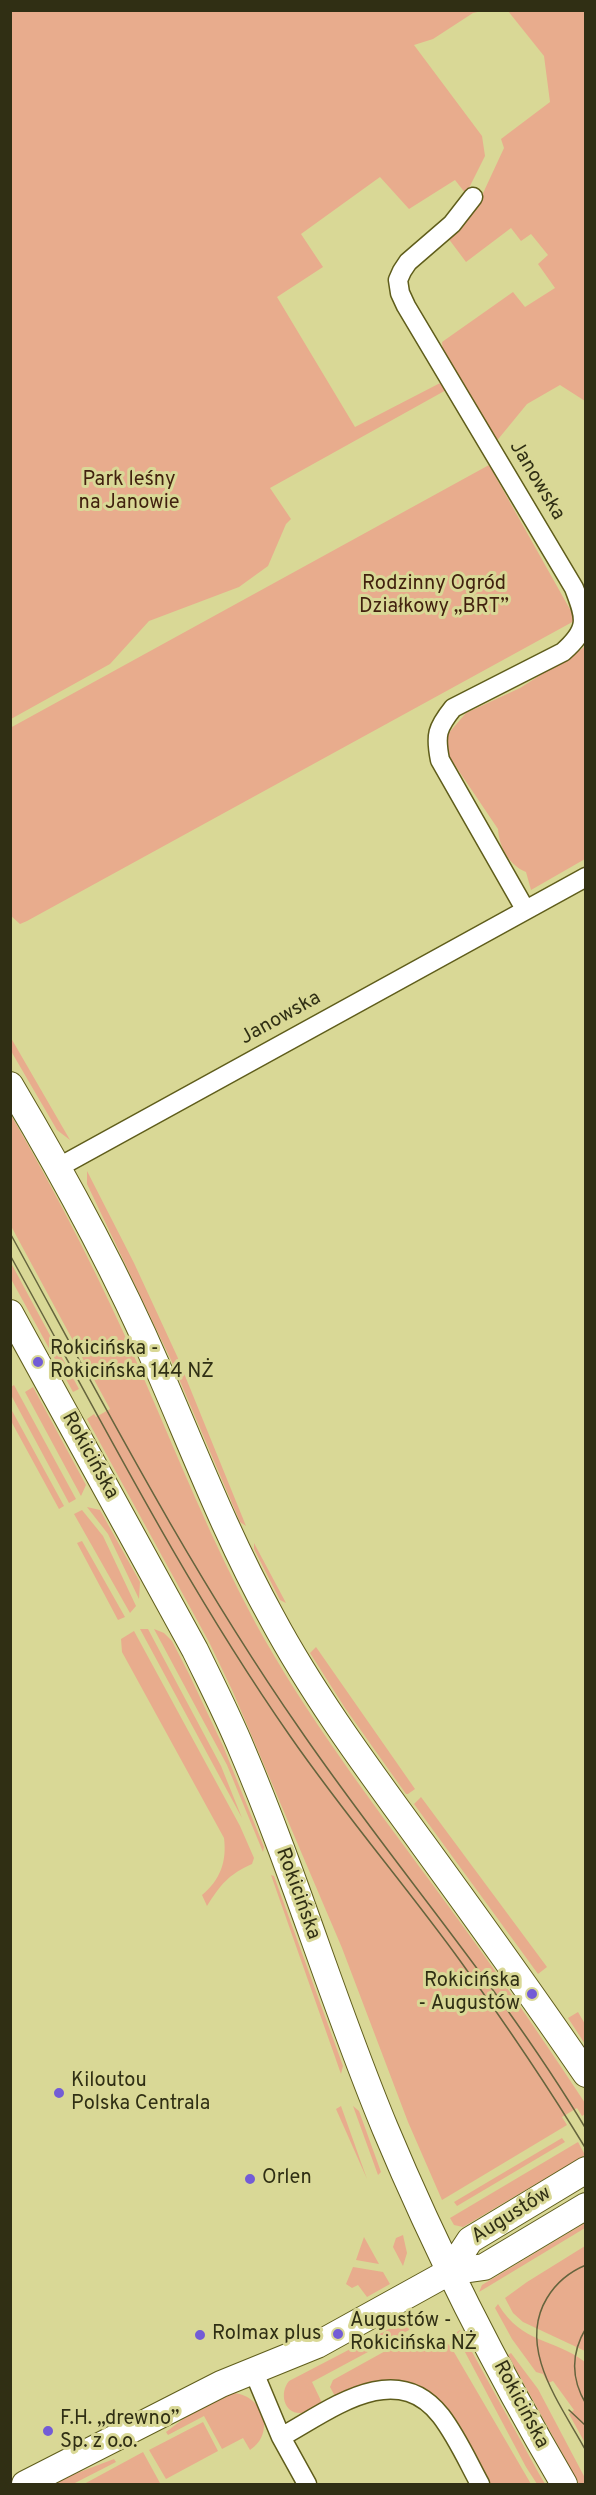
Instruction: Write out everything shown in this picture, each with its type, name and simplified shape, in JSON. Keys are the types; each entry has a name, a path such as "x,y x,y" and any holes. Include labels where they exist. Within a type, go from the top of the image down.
{"main road":[{"path":"10,1085 58,1167 114,1272 233,1543 292,1655 331,1716 532,1994 585,2074"},
{"name":"Rokicińska","path":"10,1313 195,1650 220,1700 285,1858 385,2128 449,2272 564,2484"},
{"name":"Augustów","path":"449,2272 470,2240 585,2170"},
{"name":"Augustów","path":"25,2484 221,2384 317,2345 449,2272 484,2268 585,2206"}],"street":[{"name":"Janowska","path":"473,197 452,224 408,262 398,280 400,293 406,306 574,588 583,611 584,627 576,640 562,652 453,708 441,723 436,740 440,760 525,909"},
{"name":"Janowska","path":"58,1167 585,877"},
{"path":"253,2370 282,2437 307,2484"},
{"path":"282,2437 362,2393 381,2389 400,2391 424,2400 434,2409 450,2430 480,2484"}],"green space":[{"name":"Park leśny na Janowie","path":"11,11 482,11 473,13 433,39 414,45 482,136 485,156 466,194 455,180 409,209 380,177 301,234 323,267 277,297 355,427 444,381 448,389 270,488 291,519 286,524 268,566 239,587 149,621 110,664 11,719"},
{"path":"508,11 585,11 585,401 560,385 527,404 495,443 443,353 442,342 513,292 525,307 555,288 538,264 548,255 531,234 521,241 511,228 466,262 448,238 478,204 504,148 501,139 550,102 544,56"},
{"name":"Rodzinny Ogród Działkowy „BRT”","path":"489,465 576,620 27,921 20,924 10,915 10,728"},
{"path":"585,644 585,859 531,890 526,872 506,855 500,842 498,829 448,755 447,735 466,713 520,688 583,648"},
{"path":"11,1038 70,1140 57,1130 11,1051"},
{"path":"11,1115 96,1274 225,1562 275,1658 339,1756 490,1964 585,2103 585,2114 582,2116 577,2108 562,2117 567,2125 442,2200 408,2122 342,1948 233,1692 209,1642 87,1419 110,1409 11,1226"},
{"path":"87,1171 134,1263 177,1356 246,1526 240,1522 171,1360 87,1184"},
{"path":"11,1263 79,1389 73,1392 11,1279"},
{"path":"14,1385 76,1499 69,1503 11,1395 11,1387"},
{"path":"33,1387 86,1485 81,1496 25,1392"},
{"path":"10,1407 64,1506 59,1509 11,1421"},
{"path":"87,1507 100,1510 140,1582 139,1599 108,1534"},
{"path":"82,1510 103,1536 136,1606 130,1613 74,1514"},
{"path":"82,1541 125,1617 118,1620 77,1543"},
{"path":"254,1543 286,1603 280,1600 254,1549"},
{"path":"140,1629 148,1629 221,1766 242,1818"},
{"path":"154,1629 164,1633 172,1641 189,1674 223,1746 264,1847 263,1852 227,1765"},
{"path":"134,1631 240,1826 254,1858 252,1864 226,1881 207,1906 202,1895 218,1877 221,1870 225,1847 224,1838 122,1652 121,1639"},
{"path":"316,1647 415,1789 408,1794 345,1708 310,1653"},
{"path":"421,1797 547,1967 538,1974 414,1804"},
{"path":"271,1875 274,1876 343,2066 341,2074"},
{"path":"578,2012 585,2024 585,2044 568,2018"},
{"path":"341,2106 367,2179 336,2109"},
{"path":"353,2106 359,2111 381,2172 378,2175"},
{"path":"562,2138 565,2142 457,2206 454,2202"},
{"path":"578,2142 585,2155 463,2227 454,2225 450,2218"},
{"path":"585,2223 585,2228 479,2292 482,2285"},
{"path":"403,2235 407,2253 403,2266 393,2247 396,2238"},
{"path":"364,2237 379,2264 356,2260"},
{"path":"585,2246 585,2351 523,2322 513,2313 505,2298"},
{"path":"353,2267 383,2272 390,2284 367,2297 358,2285 352,2288 346,2284"},
{"path":"498,2304 518,2327 528,2334 561,2348 585,2362 585,2443 569,2414 574,2410 553,2381 548,2383 543,2374 536,2372 512,2339 495,2308"},
{"path":"406,2320 410,2325 409,2330 312,2382 323,2405 301,2413 287,2406 284,2391 289,2381"},
{"path":"460,2330 545,2484 537,2484 526,2467 457,2337 457,2332"},
{"path":"416,2334 418,2337 438,2340 442,2338 451,2347 531,2484 490,2484 457,2421 439,2400 425,2391 393,2382 375,2382 351,2389 336,2398 330,2387 333,2380"},
{"path":"511,2353 538,2389 585,2478 585,2484 579,2484 508,2355"},
{"path":"229,2393 240,2394 250,2399 262,2414 263,2433 250,2450 243,2438 222,2449 204,2416 168,2435 166,2432 200,2406"},
{"path":"203,2422 218,2451 166,2479 149,2450"},
{"path":"143,2452 160,2483 84,2484"},
{"path":"114,2459 116,2462 73,2484 48,2484"}],"tram line":[{"path":"10,1233 148,1485 259,1669 371,1828 518,2026 586,2129"},
{"path":"10,1255 144,1500 214,1620 251,1678 311,1765 440,1934 510,2031 586,2149"},
{"path":"586,2265 559,2283 547,2298 539,2317 537,2337 539,2357 546,2377 586,2451"},
{"path":"586,2328 575,2356 575,2376 586,2404"},
{"path":"569,2410 586,2426"}],"place":[{"name":"Rokicińska - Rokicińska 144 NŻ","path":"38,1362"},
{"name":"Rokicińska - Augustów","path":"532,1994"},
{"name":"Kiloutou Polska Centrala","path":"59,2093"},
{"name":"Orlen","path":"250,2179"},
{"name":"Augustów - Rokicińska NŻ","path":"338,2334"},
{"name":"Rolmax plus","path":"200,2335"},
{"name":"F.H. „drewno” Sp. z o.o.","path":"48,2431"}]}
